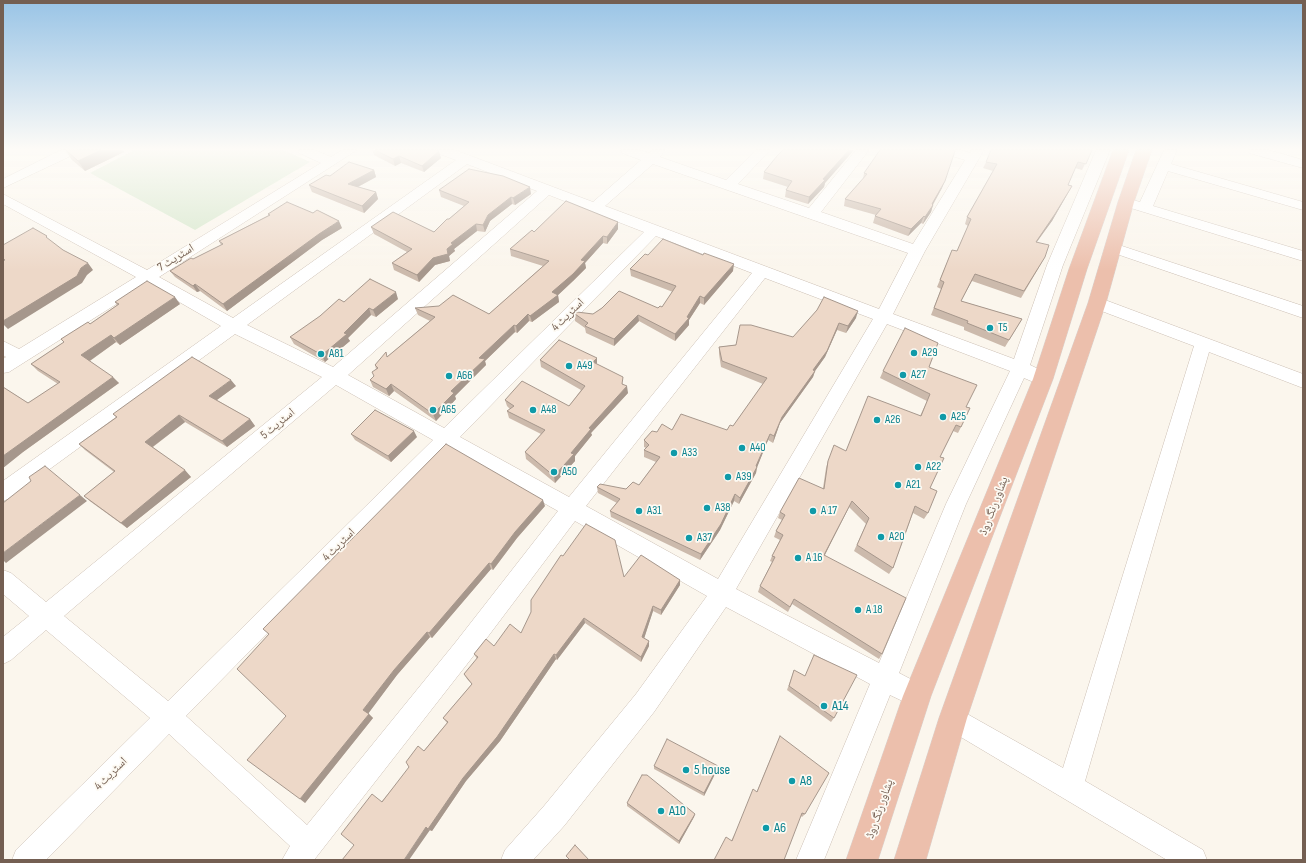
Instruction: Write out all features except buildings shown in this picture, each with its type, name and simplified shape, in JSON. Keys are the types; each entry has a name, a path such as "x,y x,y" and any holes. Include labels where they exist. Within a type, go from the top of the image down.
{"highway":[{"name":"پشاور رنگ روڈ","path":"862,860 917,696 974,556 1043,379 1078,269 1106,190"},
{"path":"910,860 953,718 1097,302 1113,248 1135,204 1137,190"},
{"path":"1078,269 1104,278"}],"street":[{"name":"اسٹریٹ 7","path":"3,367 146,276 286,190"},
{"path":"3,492 423,190"},
{"name":"اسٹریٹ 5","path":"3,652 335,376 547,190"},
{"path":"551,190 1020,368 1043,379"},
{"path":"596,207 615,190"},
{"path":"744,190 917,251"},
{"path":"812,214 831,190"},
{"path":"514,860 554,816 645,703 722,593 883,317 917,251 954,190"},
{"path":"810,860 886,678 956,504 1020,368 1055,265 1086,190"},
{"path":"1146,190 1135,204 1303,256"},
{"path":"1249,190 1303,206"},
{"path":"3,198 234,326 335,376 573,508 722,593 886,678 917,696"},
{"name":"اسٹریٹ 4","path":"26,860 654,230"},
{"path":"1113,248 1303,312"},
{"path":"3,580 168,717 302,852 464,651 573,508 764,270"},
{"path":"1097,302 1203,344 1303,381"},
{"path":"1071,786 1203,344"},
{"path":"3,347 19,357"},
{"path":"953,718 1071,786 1193,860"}],"green space":[{"path":"122,190 262,190 195,230"}],"place":[{"name":"T5","path":"990,328"},
{"name":"A29","path":"914,353"},
{"name":"A81","path":"321,354"},
{"name":"A49","path":"569,366"},
{"name":"A27","path":"903,375"},
{"name":"A66","path":"449,376"},
{"name":"A65","path":"433,410"},
{"name":"A48","path":"533,410"},
{"name":"A25","path":"943,417"},
{"name":"A26","path":"877,420"},
{"name":"A40","path":"742,448"},
{"name":"A33","path":"674,453"},
{"name":"A22","path":"918,467"},
{"name":"A50","path":"554,472"},
{"name":"A39","path":"728,477"},
{"name":"A21","path":"898,485"},
{"name":"A38","path":"707,508"},
{"name":"A31","path":"639,511"},
{"name":"A 17","path":"813,511"},
{"name":"A20","path":"881,537"},
{"name":"A37","path":"689,538"},
{"name":"A 16","path":"798,558"},
{"name":"A 18","path":"858,610"},
{"name":"A14","path":"824,706"},
{"name":"5 house","path":"686,770"},
{"name":"A8","path":"792,781"},
{"name":"A10","path":"661,811"},
{"name":"A6","path":"766,828"}]}
